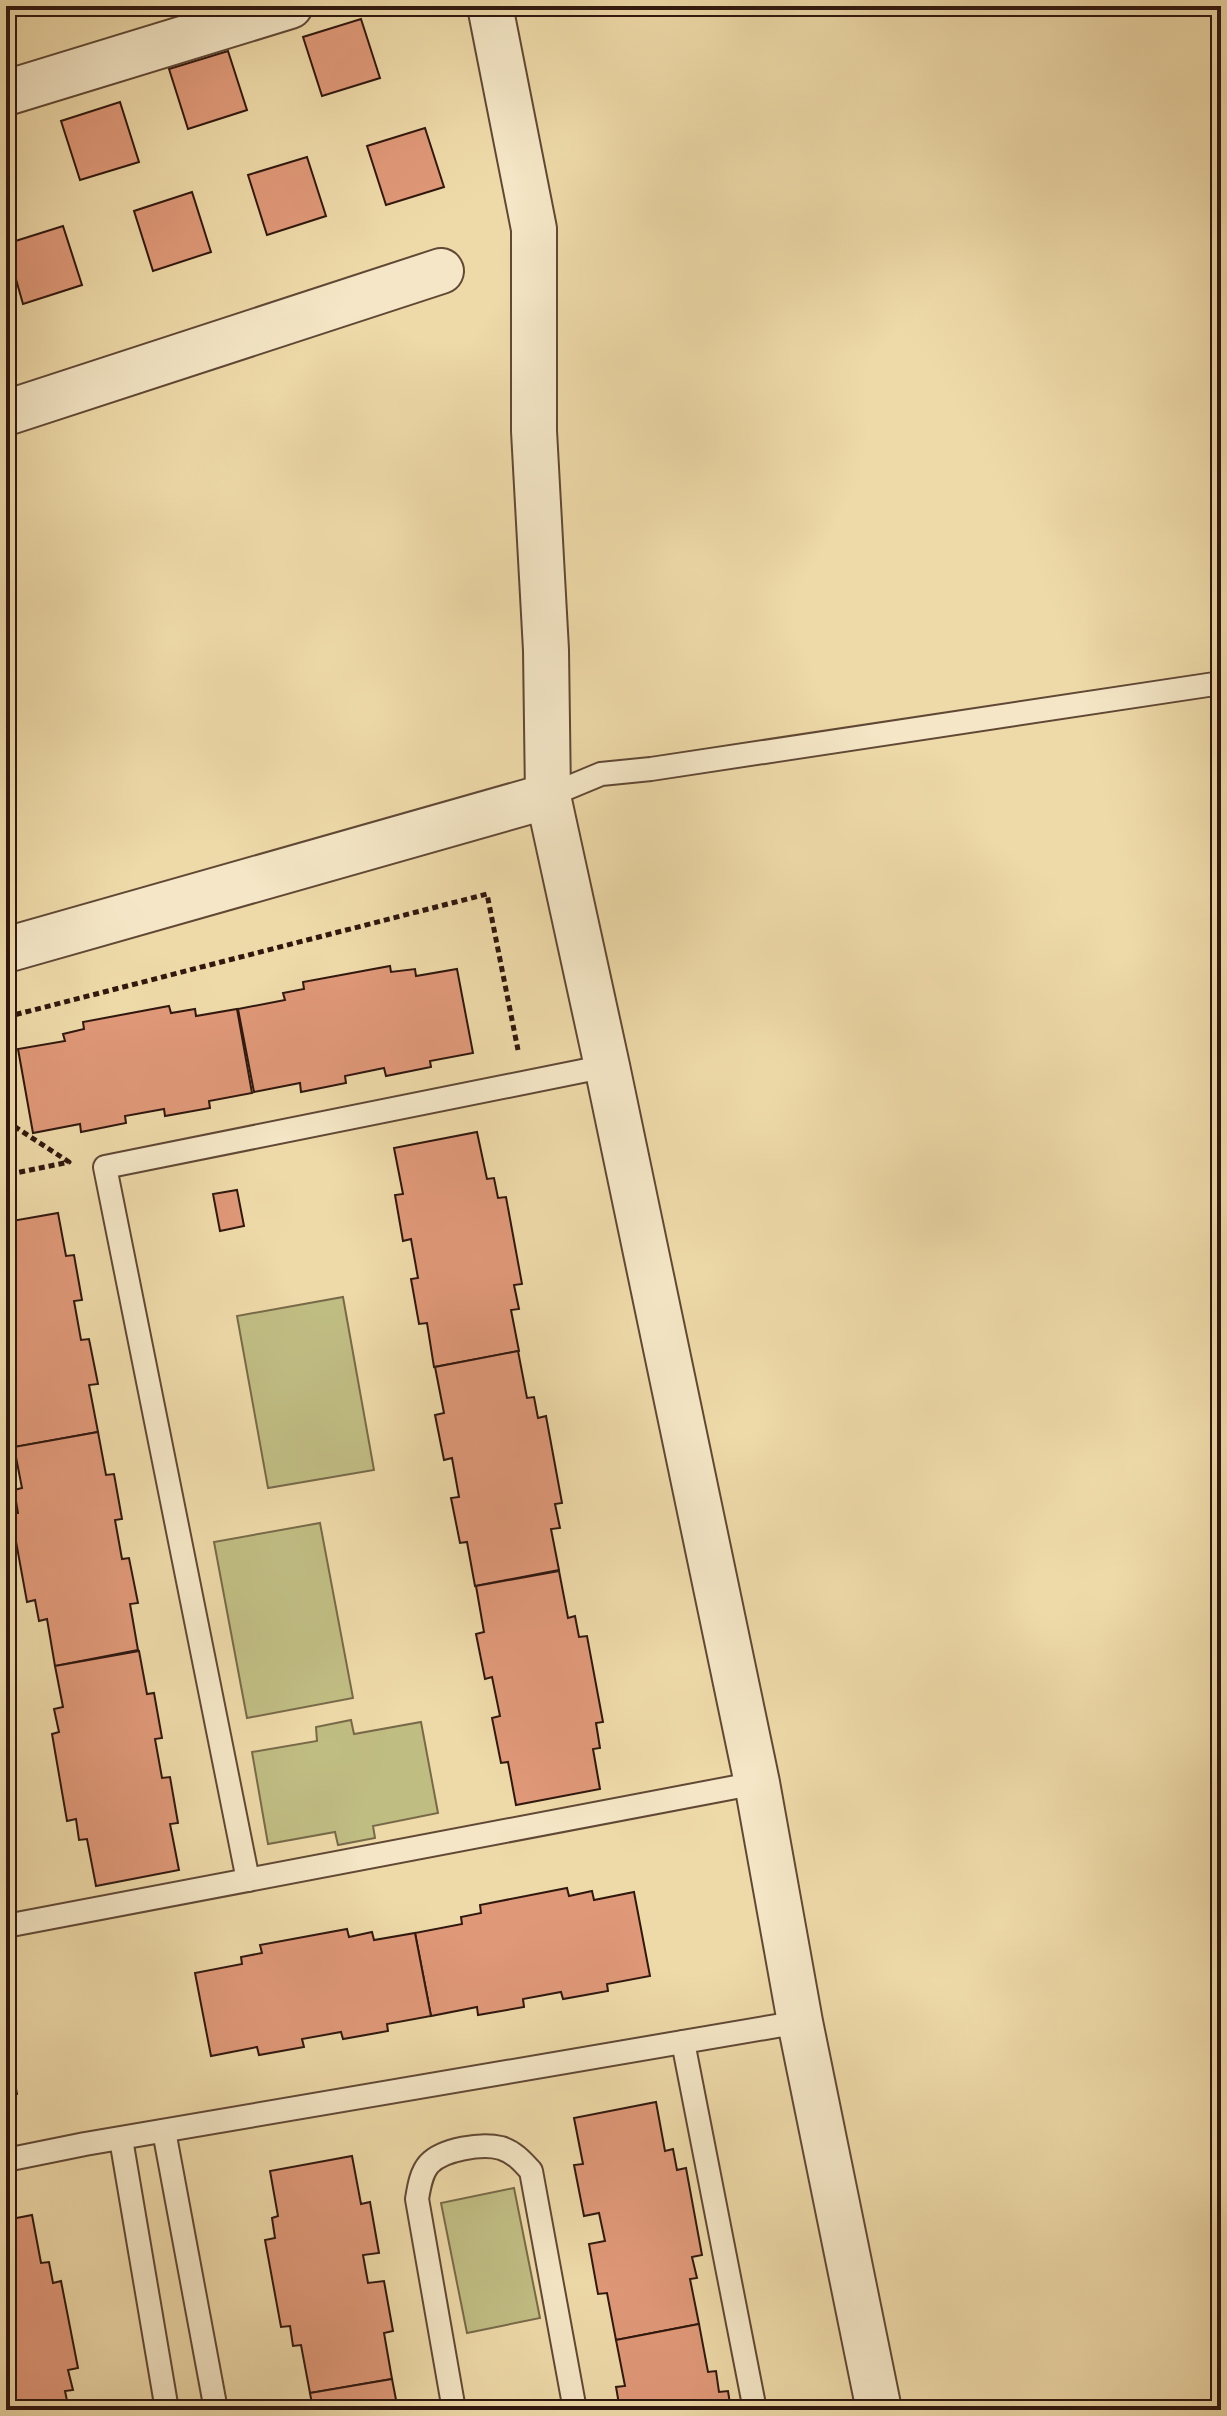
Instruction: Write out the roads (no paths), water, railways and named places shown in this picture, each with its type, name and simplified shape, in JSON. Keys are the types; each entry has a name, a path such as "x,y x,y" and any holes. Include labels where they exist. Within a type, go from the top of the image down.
{"street":[{"path":"6,93 290,6"},
{"path":"490,6 534,229 534,431 546,650 548,796 757,1783 800,2022 879,2410"},
{"path":"6,413 441,271"},
{"path":"6,950 548,796"}],"lane":[{"path":"548,796 601,774 667,767 1221,683"},
{"path":"248,1880 105,1167 607,1066"},
{"path":"6,1926 757,1783"},
{"path":"6,2160 800,2022"},
{"path":"683,2042 755,2410"},
{"path":"164,2131 216,2410"},
{"path":"121,2139 167,2410"},
{"path":"454,2410 417,2199 420,2181 429,2164 445,2153 485,2146 517,2155 531,2171 575,2410"}]}
